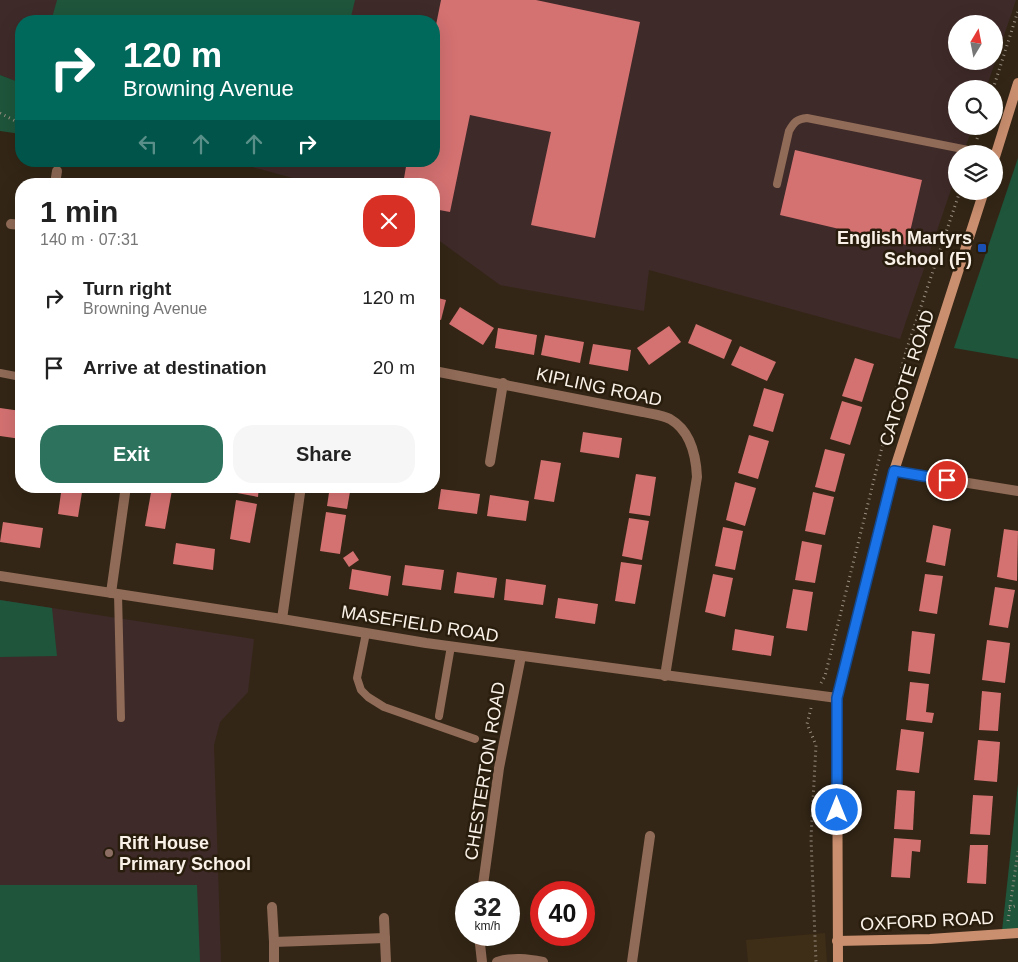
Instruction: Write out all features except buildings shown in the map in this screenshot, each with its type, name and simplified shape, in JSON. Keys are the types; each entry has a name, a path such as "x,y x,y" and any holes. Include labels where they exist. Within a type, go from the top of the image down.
{"street":[{"path":"997,145 1018,83"},
{"path":"56,178 57,171"},
{"name":"CATCOTE ROAD","path":"838,962 837,698 894,471 981,200"},
{"name":"KIPLING ROAD","path":"440,372 504,383 643,412 670,420 687,434 696,458 697,477 665,676"},
{"path":"490,462 504,383"},
{"path":"894,471 1018,491"},
{"path":"114,594 125,493"},
{"path":"282,618 299,493"},
{"name":"MASEFIELD ROAD","path":"0,576 282,618 451,646 837,698"},
{"name":"CHESTERTON ROAD","path":"484,881 499,768 521,656"},
{"path":"632,962 650,836"},
{"path":"272,907 274,962"},
{"path":"384,918 386,962"},
{"name":"OXFORD ROAD","path":"837,941 930,939 1018,933"},
{"path":"274,942 385,938"},
{"path":"480,946 482,962"},
{"path":"497,962 525,959 543,962"}],"lane":[{"path":"777,184 789,131 793,124 801,119 807,118 948,147"},
{"path":"0,373 15,376"},
{"path":"114,594 121,718"},
{"path":"366,633 357,678 361,690 368,698 384,707 475,739"},
{"path":"440,716 451,646"}],"path":[{"path":"996,80 1018,12"},
{"path":"0,113 15,121"},
{"path":"1007,934 1018,851"},
{"path":"1009,908 1018,905"}],"shaded area":[{"path":"0,0 1016,0 1003,39 1003,15 948,15 948,70 992,70 989,80 948,80 948,135 970,135 966,145 948,145 948,198 900,339 649,270 644,311 500,285 440,241 440,178 293,178 252,167 440,167 440,15 15,15 15,81 0,75"},
{"name":"Rift House Primary School","path":"0,600 254,639 248,692 220,722 214,745 221,962 0,962"},
{"path":"825,933 827,962 748,962 746,940"}],"green space":[{"path":"57,0 355,0 351,15 53,15"},
{"path":"0,75 15,81 15,133 0,131"},
{"path":"1018,158 1018,359 954,348"},
{"path":"0,600 52,608 57,656 0,657"},
{"path":"1018,784 1018,930 1002,931"},
{"path":"0,885 197,885 200,962 0,962"}],"place":[{"name":"English Martyrs School (F)","path":"982,248"},
{"name":"Rift House Primary School","path":"109,853"}],"route":[{"path":"837,810 837,698 894,471 947,480"}]}
